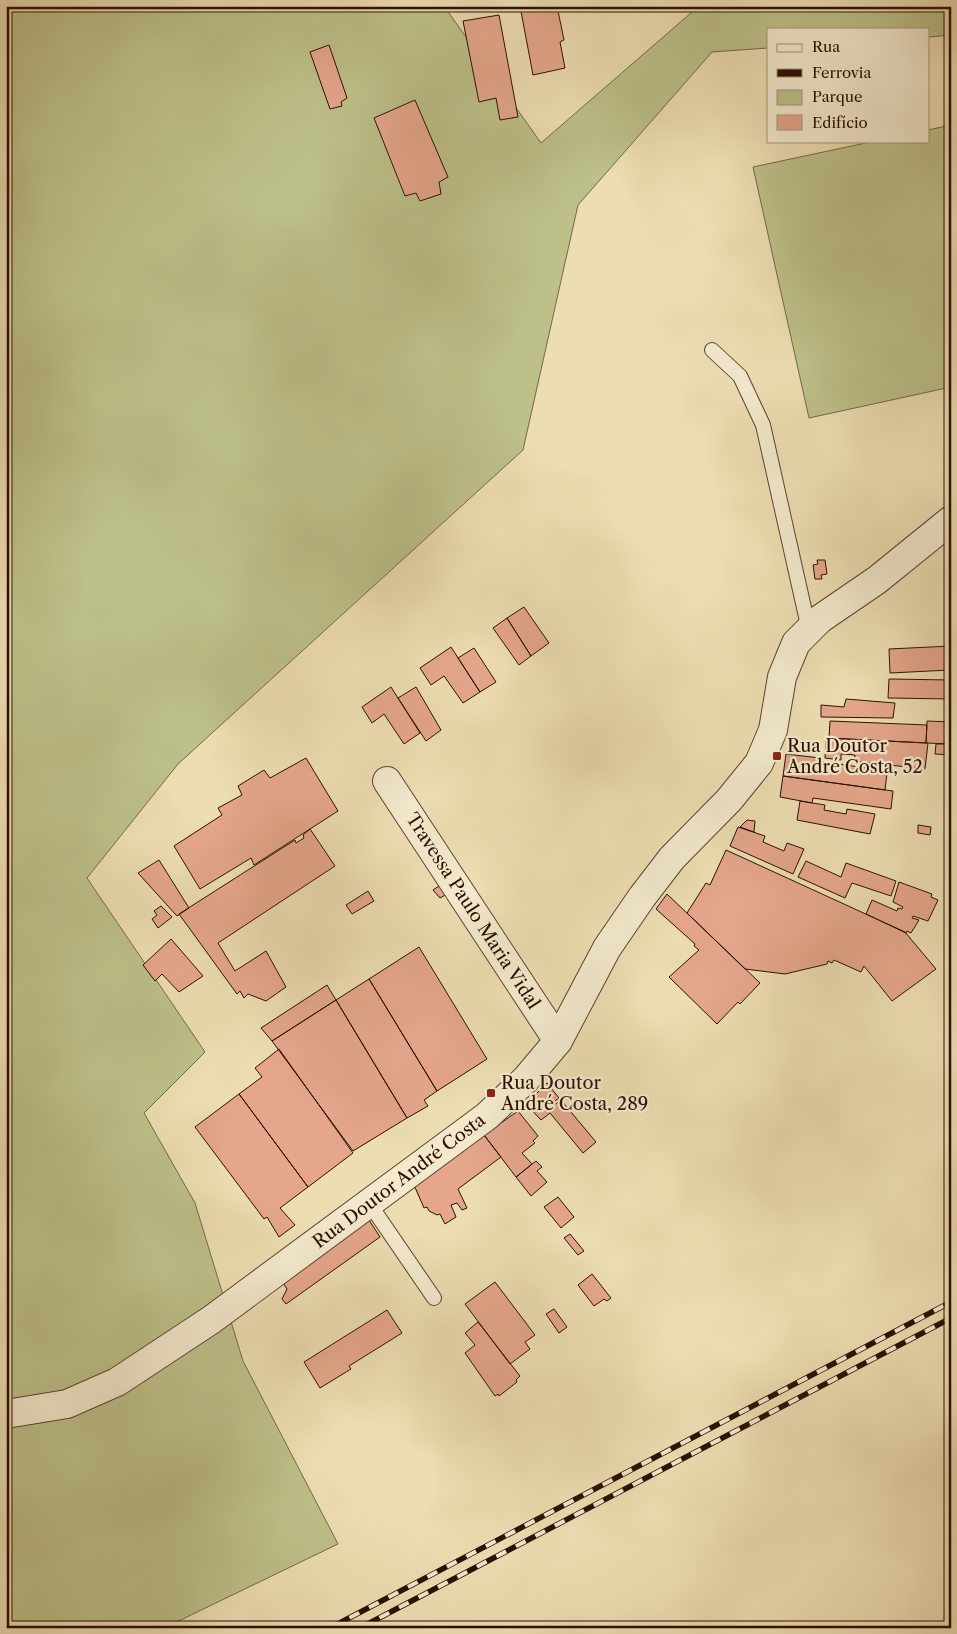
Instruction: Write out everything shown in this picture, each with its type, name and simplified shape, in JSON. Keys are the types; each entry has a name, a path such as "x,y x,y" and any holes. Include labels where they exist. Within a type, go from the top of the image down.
{"street":[{"name":"Rua Doutor André Costa","path":"6,1414 67,1404 117,1382 211,1320 487,1116 526,1080 558,1041 607,948 642,897 672,858 729,800 759,762 773,730 782,677 796,643 820,619 877,580 951,520"},
{"name":"Travessa Paulo Maria Vidal","path":"387,781 558,1041"}],"lane":[{"path":"712,350 740,376 763,425 809,630"},
{"path":"369,1203 434,1298"}],"green space":[{"path":"6,6 444,6 541,143 699,6 951,6 951,35 930,37 930,28 767,28 767,48 712,52 578,205 523,450 178,764 87,878 205,1052 144,1113 195,1203 243,1361 338,1544 164,1628 6,1628"},
{"path":"951,125 951,387 809,418 753,167 870,142 930,142 930,130"}],"building":[{"path":"457,6 468,6 468,11 457,10"},
{"path":"520,6 557,6 564,40 560,42 565,68 533,75"},
{"path":"499,15 518,117 500,120 496,98 479,102 463,21"},
{"path":"329,45 347,98 341,102 342,106 330,109 310,52"},
{"path":"415,100 448,177 439,182 441,194 420,201 416,193 405,196 374,118"},
{"path":"817,560 825,560 827,574 821,575 822,579 815,579 813,565 818,564"},
{"path":"524,607 549,643 531,656 507,618"},
{"path":"507,618 531,656 519,665 493,628"},
{"path":"951,646 951,680 950,670 890,673 889,649"},
{"path":"451,647 480,692 463,703 444,676 431,685 420,668"},
{"path":"474,648 496,682 480,692 458,658"},
{"path":"889,679 951,680 951,699 888,698"},
{"path":"391,687 420,733 404,744 384,714 372,723 362,707"},
{"path":"416,687 441,730 426,741 398,698"},
{"path":"846,699 895,703 893,718 821,717 821,705 844,707"},
{"path":"830,721 927,725 926,743 829,738"},
{"path":"927,721 951,722 951,744 926,743"},
{"path":"826,738 928,743 925,769 854,761 855,755 841,754 841,760 825,758"},
{"path":"936,744 951,744 951,755 935,754"},
{"path":"786,754 820,758 819,761 866,768 867,763 888,765 885,790 783,776"},
{"path":"306,758 338,811 254,865 251,858 200,889 174,846 222,815 218,808 242,795 238,786 264,770 270,778"},
{"path":"783,776 893,791 891,809 813,798 812,803 780,797"},
{"path":"800,801 825,805 824,810 846,814 847,809 875,814 870,834 797,820"},
{"path":"747,820 755,821 754,832 740,827"},
{"path":"918,825 931,827 930,835 918,833"},
{"path":"738,827 765,836 763,842 784,851 787,843 804,849 793,874 730,846"},
{"path":"310,829 335,866 218,943 235,971 266,951 286,987 266,1001 248,994 244,998 240,991 237,994 179,914 295,840 296,843 304,838 303,835"},
{"path":"726,850 905,932 936,969 892,1001 864,966 861,972 834,960 832,963 828,961 827,964 785,974 745,969 687,913 706,883 710,885"},
{"path":"159,860 189,908 177,916 138,873"},
{"path":"806,861 841,877 846,863 896,881 891,896 852,883 845,898 798,877"},
{"path":"445,882 452,891 440,898 433,890"},
{"path":"899,882 932,894 931,897 938,900 928,921 913,916 912,918 919,920 911,933 907,931 906,933 866,914 872,900 897,911 898,908 902,909 903,907 893,902"},
{"path":"368,891 374,901 352,914 346,905"},
{"path":"667,894 760,983 717,1024 669,977 699,950 694,946 695,944 656,909"},
{"path":"161,906 172,917 158,928 152,919 157,915 154,911"},
{"path":"171,939 203,976 179,992 162,974 155,981 143,965"},
{"path":"419,947 487,1059 437,1091 369,979"},
{"path":"369,979 437,1091 424,1100 428,1106 407,1118 336,1000"},
{"path":"327,985 336,1000 272,1041 261,1028"},
{"path":"336,1000 407,1118 353,1151 272,1041"},
{"path":"279,1049 353,1153 308,1187 239,1094 262,1077 255,1068"},
{"path":"547,1083 559,1098 548,1106 550,1108 561,1100 596,1142 583,1153 550,1113 541,1120 526,1104"},
{"path":"239,1094 308,1187 280,1208 295,1225 279,1237 267,1217 264,1219 195,1127"},
{"path":"518,1111 538,1136 533,1141 535,1143 522,1153 532,1164 516,1177 484,1135"},
{"path":"484,1135 501,1157 458,1189 467,1208 462,1210 457,1203 451,1205 456,1217 445,1224 440,1214 437,1215 429,1211 427,1207 424,1208 414,1185"},
{"path":"536,1161 542,1167 537,1171 547,1182 531,1196 516,1177"},
{"path":"558,1197 574,1217 561,1228 544,1207"},
{"path":"369,1220 380,1237 286,1304 282,1299 287,1289 283,1283"},
{"path":"570,1234 584,1251 578,1255 564,1238"},
{"path":"592,1274 611,1298 607,1301 604,1299 594,1306 578,1285"},
{"path":"495,1282 535,1335 525,1342 530,1349 510,1364 465,1304"},
{"path":"554,1309 567,1327 559,1333 546,1314"},
{"path":"387,1310 402,1333 349,1366 351,1369 320,1388 304,1362"},
{"path":"478,1322 520,1376 516,1380 517,1382 499,1396 498,1394 495,1396 465,1353 475,1345 465,1333"}],"railway":[{"path":"330,1628 951,1302"},
{"path":"360,1628 951,1318"}],"place":[{"name":"Rua Doutor André Costa, 52","path":"777,756"},
{"name":"Rua Doutor André Costa, 289","path":"491,1093"}]}
